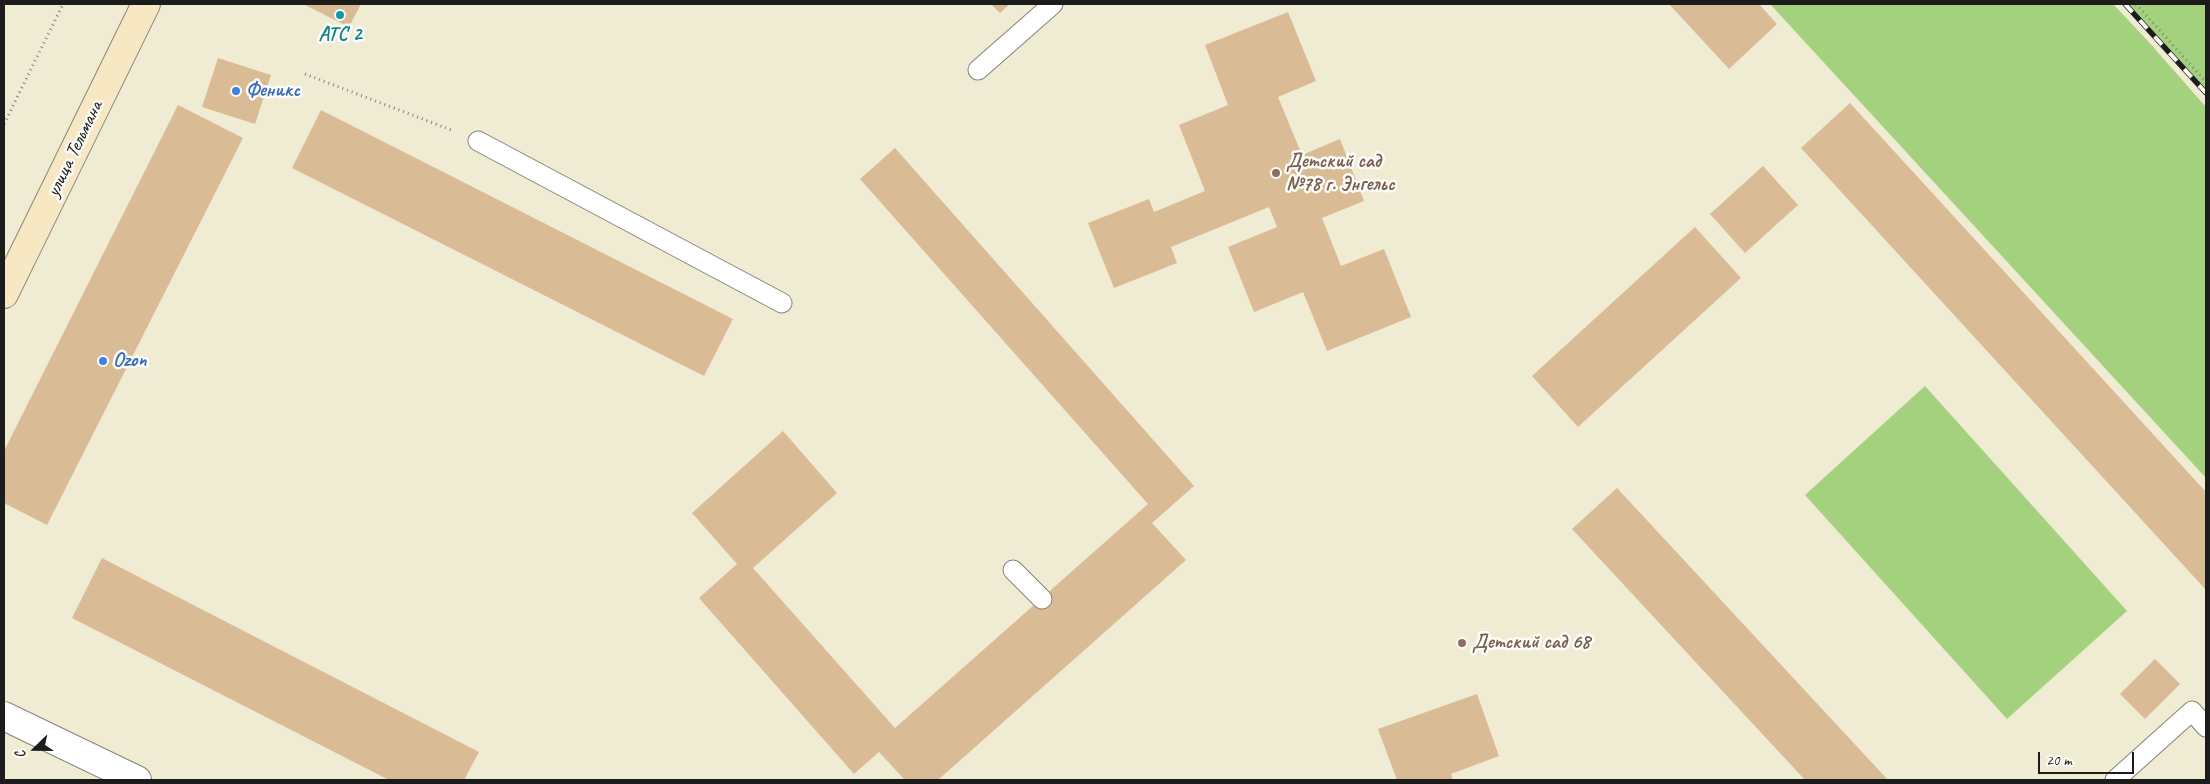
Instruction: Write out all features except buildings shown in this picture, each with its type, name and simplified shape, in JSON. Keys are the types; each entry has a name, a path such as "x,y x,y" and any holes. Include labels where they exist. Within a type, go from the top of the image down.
{"street":[{"name":"улица Тельмана","path":"4,294 146,4"},
{"path":"4,716 137,780"}],"lane":[{"path":"978,70 1053,4"},
{"path":"478,141 782,303"},
{"path":"1013,570 1042,599"},
{"path":"2115,780 2192,711 2206,726"}],"path":[{"path":"4,124 63,4"},
{"path":"2136,4 2206,82"},
{"path":"305,74 478,141"}],"green space":[{"path":"1770,4 2113,4 2147,40 2206,107 2206,478"},
{"path":"2123,4 2206,4 2206,95"},
{"path":"1925,386 2127,611 2007,719 1805,495"}],"railway":[{"path":"2125,4 2206,93"}],"place":[{"name":"АТС 2","path":"340,15"},
{"name":"Феникс","path":"236,91"},
{"name":"Детский сад №78 г. Энгельс","path":"1276,173"},
{"name":"Ozon","path":"103,361"},
{"name":"Детский сад 68","path":"1462,643"}]}
